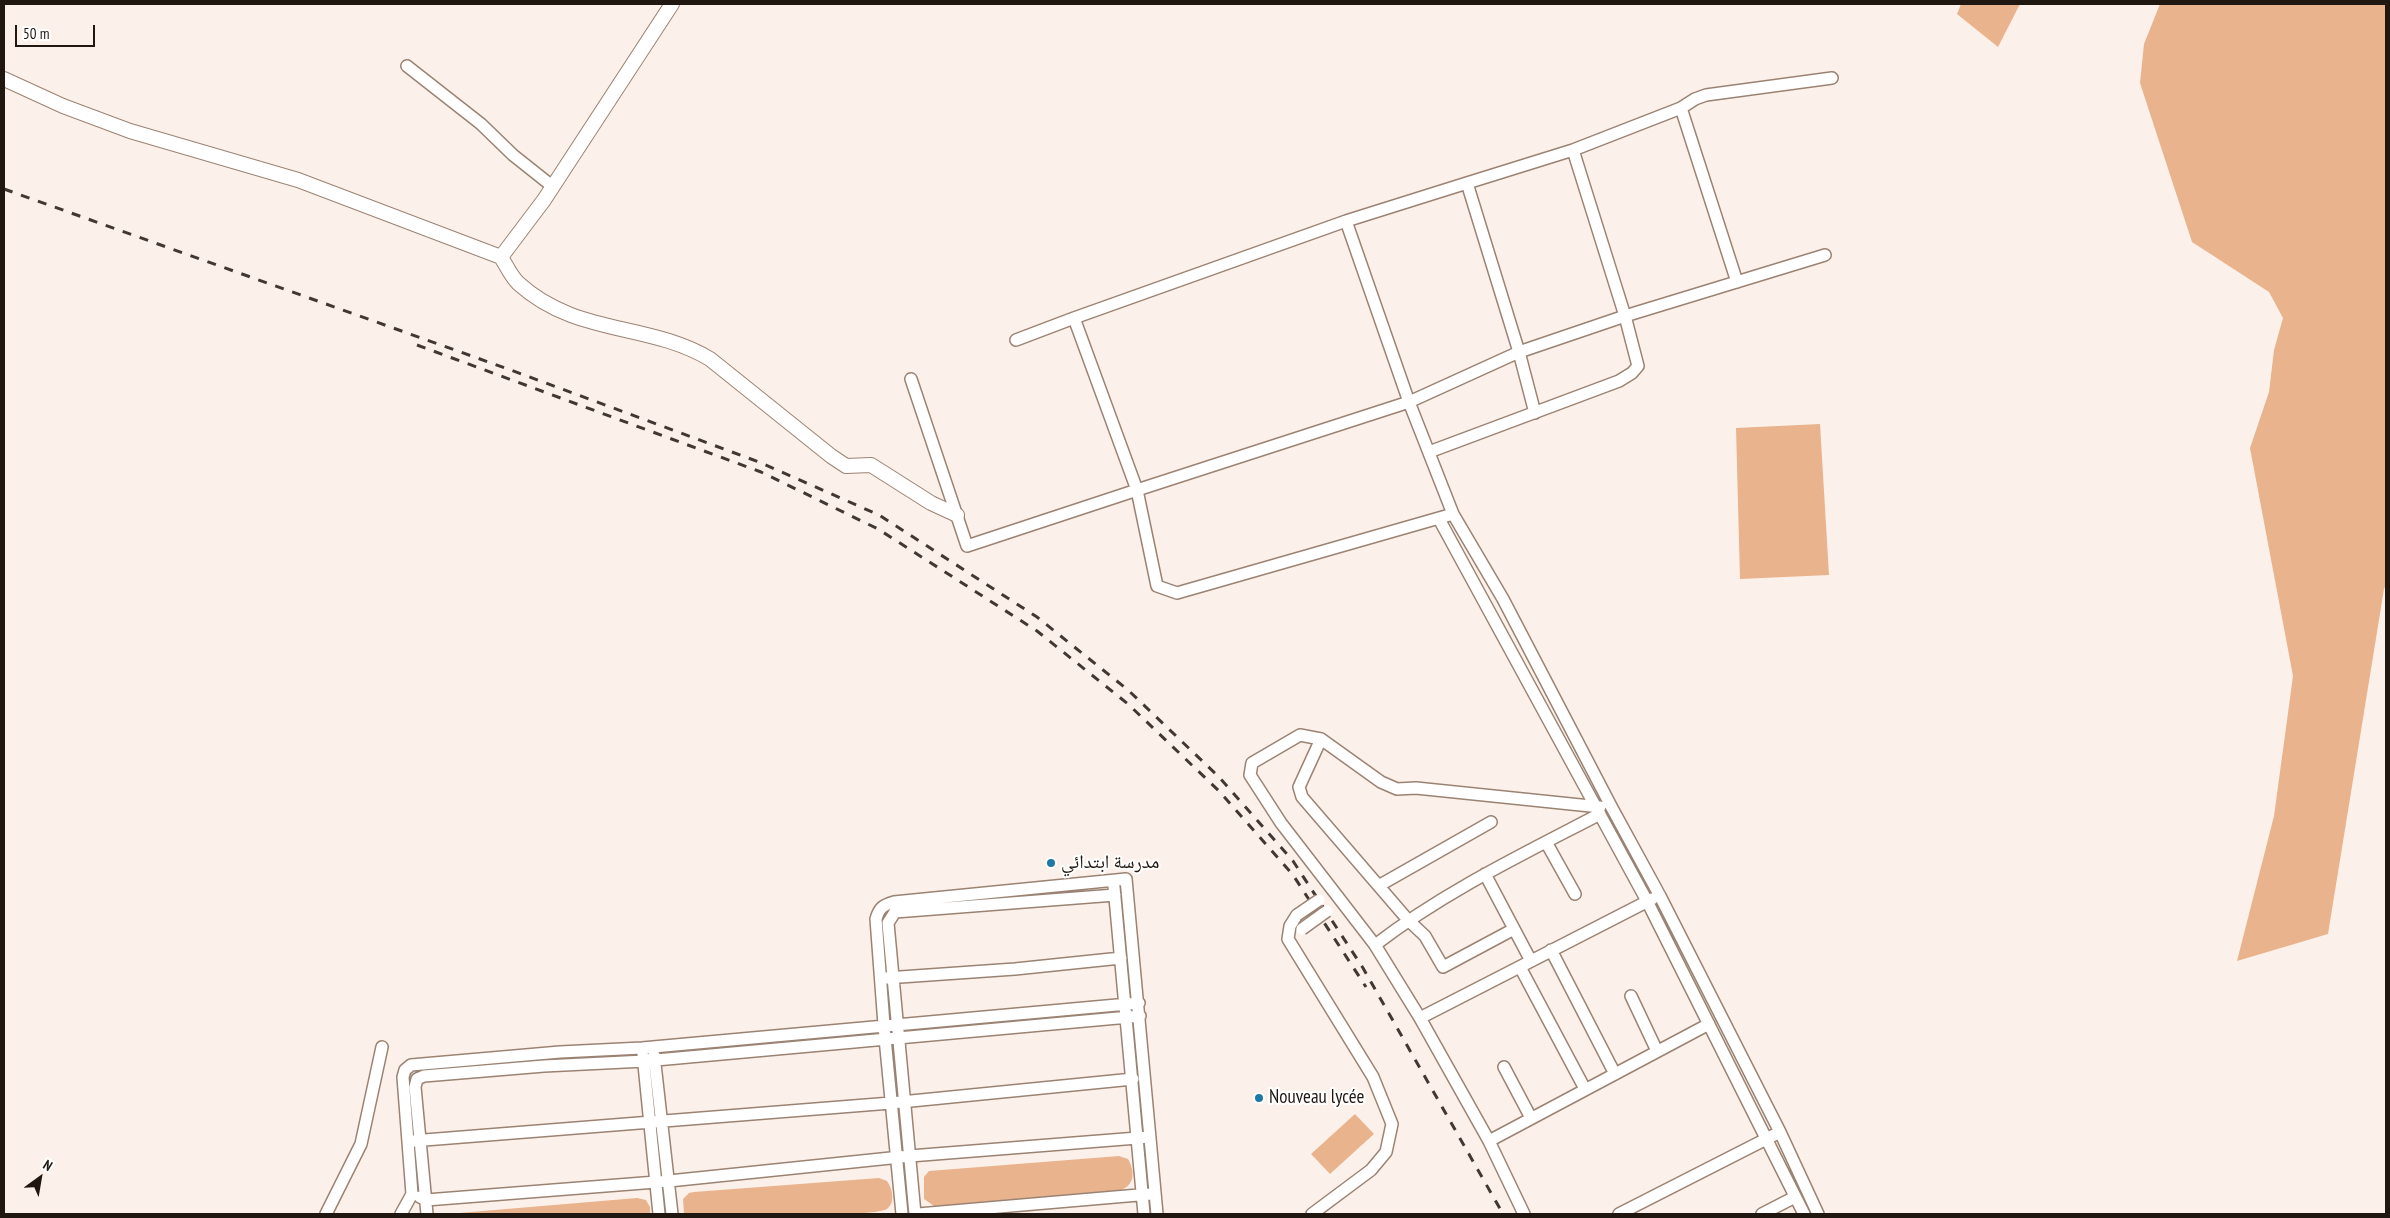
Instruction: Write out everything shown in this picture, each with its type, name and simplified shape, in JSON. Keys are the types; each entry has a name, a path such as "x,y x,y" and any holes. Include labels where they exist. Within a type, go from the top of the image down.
{"street":[{"path":"501,257 544,200 672,4"},
{"path":"407,66 481,124 513,155 552,186"},
{"path":"1016,340 1346,221 1573,150 1681,108 1695,98 1832,78"},
{"path":"4,79 63,106 130,131 298,180 501,257 517,282 550,307 572,317 689,346 710,359 846,466 871,465 931,503 957,515"},
{"path":"1681,108 1737,282"},
{"path":"1429,452 1619,381 1632,373 1638,366 1626,316 1573,150"},
{"path":"1467,183 1519,352 1535,413"},
{"path":"1346,221 1409,402 1453,514 1503,599 1660,896 1780,1132 1818,1214"},
{"path":"911,379 967,546 1409,402 1519,352 1626,316 1825,255"},
{"path":"1074,318 1137,490 1157,586 1177,593 1453,514"},
{"path":"1438,518 1647,901 1804,1214"},
{"path":"1524,1214 1489,1141 1420,1018 1375,945 1281,823 1250,775 1252,764 1300,735 1321,739 1381,782 1397,789 1425,789 1598,810 1612,808"},
{"path":"1321,739 1299,787 1302,796 1408,920 1425,936 1443,967 1514,929"},
{"path":"1375,945 1408,920 1485,874 1546,842 1598,810"},
{"path":"1380,885 1491,822"},
{"path":"1546,842 1575,894"},
{"path":"1485,874 1531,961"},
{"path":"902,1214 884,1032 876,919 878,910 884,904 894,902 1126,879 1140,1016 1144,1138 1144,1214"},
{"path":"1113,881 1133,1078 1155,1194 1157,1214"},
{"path":"1312,1214 1371,1170 1386,1152 1392,1124 1373,1077 1288,939 1290,926 1297,915 1333,890"},
{"path":"1115,895 895,912 888,923 917,1214 1155,1194"},
{"path":"1420,1018 1660,896"},
{"path":"1294,950 1302,929 1342,902"},
{"path":"1551,950 1615,1074"},
{"path":"880,978 1015,969 1121,958"},
{"path":"1520,967 1585,1089"},
{"path":"1631,996 1657,1051"},
{"path":"899,1031 1138,1004"},
{"path":"401,1214 412,1194 403,1077 405,1070 411,1065 560,1052 1140,1016"},
{"path":"1489,1141 1709,1024"},
{"path":"427,1214 415,1087 417,1080 424,1076 544,1066 650,1061 884,1032"},
{"path":"326,1214 361,1144 382,1047"},
{"path":"647,1048 662,1122 672,1214"},
{"path":"650,1061 650,1122 659,1214"},
{"path":"1504,1067 1531,1118"},
{"path":"408,1141 891,1103 1133,1078"},
{"path":"1619,1214 1780,1132"},
{"path":"412,1194 426,1200 669,1181 896,1159 910,1156 1144,1138"},
{"path":"898,1177 910,1156"},
{"path":"1762,1214 1795,1197"}],"shaded area":[{"path":"1961,4 2020,4 1998,47 1957,14"},
{"path":"2160,4 2386,4 2386,585 2328,934 2237,961 2274,816 2293,676 2250,448 2269,392 2274,350 2283,318 2269,292 2192,242 2140,83 2144,44"},
{"path":"1820,424 1829,575 1740,579 1736,428"},
{"path":"1355,1114 1374,1134 1330,1174 1311,1154"},
{"path":"1119,1156 1128,1159 1133,1173 1129,1185 1121,1190 934,1206 924,1199 924,1177 929,1171"},
{"path":"879,1178 887,1181 892,1191 892,1203 887,1209 876,1212 825,1215 684,1214 683,1199 689,1193 694,1192"},
{"path":"637,1198 646,1200 650,1207 650,1214 447,1214"}],"railway":[{"path":"4,189 508,369 759,462 879,515 1037,617 1128,690 1219,777 1293,861 1363,968 1503,1214"},
{"path":"417,345 761,472 878,529 1037,631 1128,704 1219,791 1293,875 1366,987"}],"place":[{"name":"مدرسة ابتدائي","path":"1051,863"},
{"name":"Nouveau lycée","path":"1259,1098"}]}
